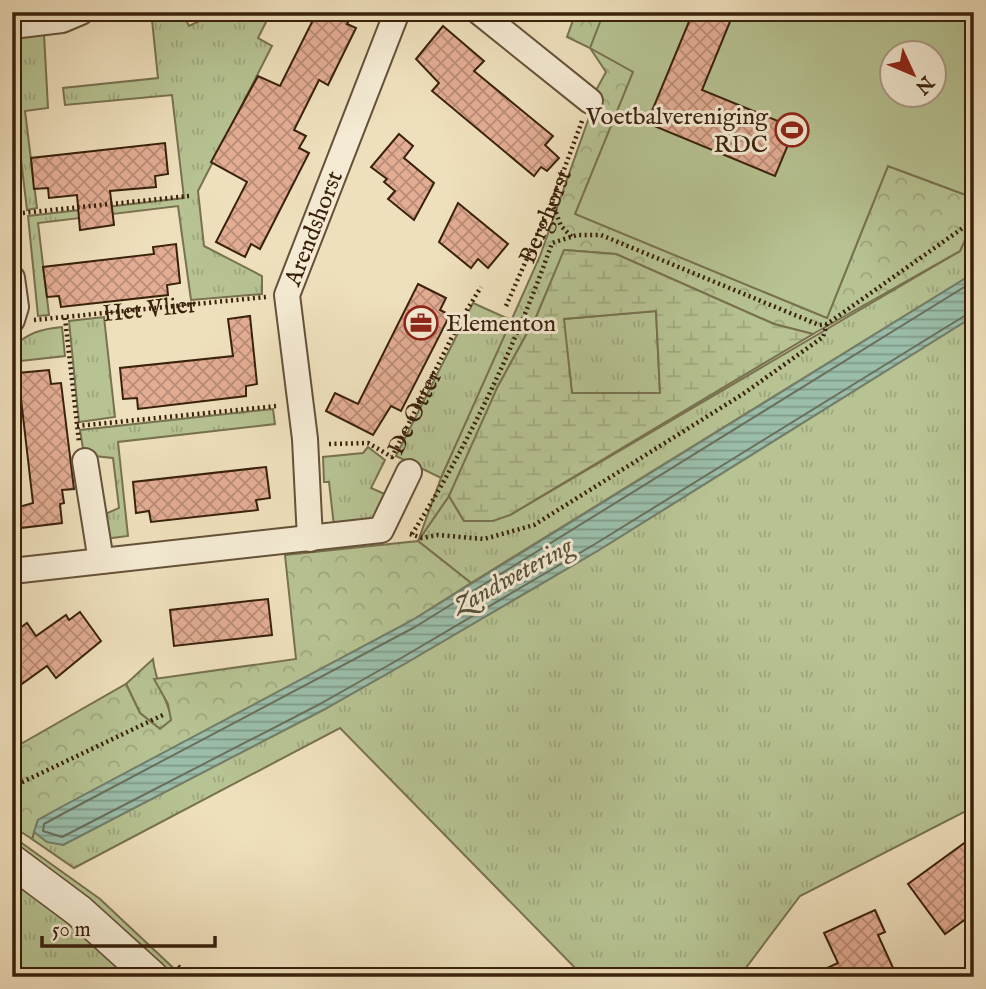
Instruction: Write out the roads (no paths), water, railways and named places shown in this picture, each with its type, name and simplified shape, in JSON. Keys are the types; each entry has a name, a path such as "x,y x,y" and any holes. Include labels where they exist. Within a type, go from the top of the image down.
{"street":[{"path":"12,26 62,20 80,12"},
{"name":"Arendshorst","path":"310,540 305,439 286,295 397,12"},
{"path":"480,12 590,101"},
{"path":"12,278 19,320"},
{"path":"85,461 101,562"},
{"path":"12,571 381,530 409,472"},
{"path":"12,861 79,911 152,977"}],"water":[{"name":"Zandwetering","path":"974,273 974,316 599,550 323,710 63,845 47,842 34,832 38,820 63,806 411,621"}],"place":[{"name":"Voetbalvereniging RDC","path":"792,130"},
{"name":"Elementon","path":"421,323"}]}
